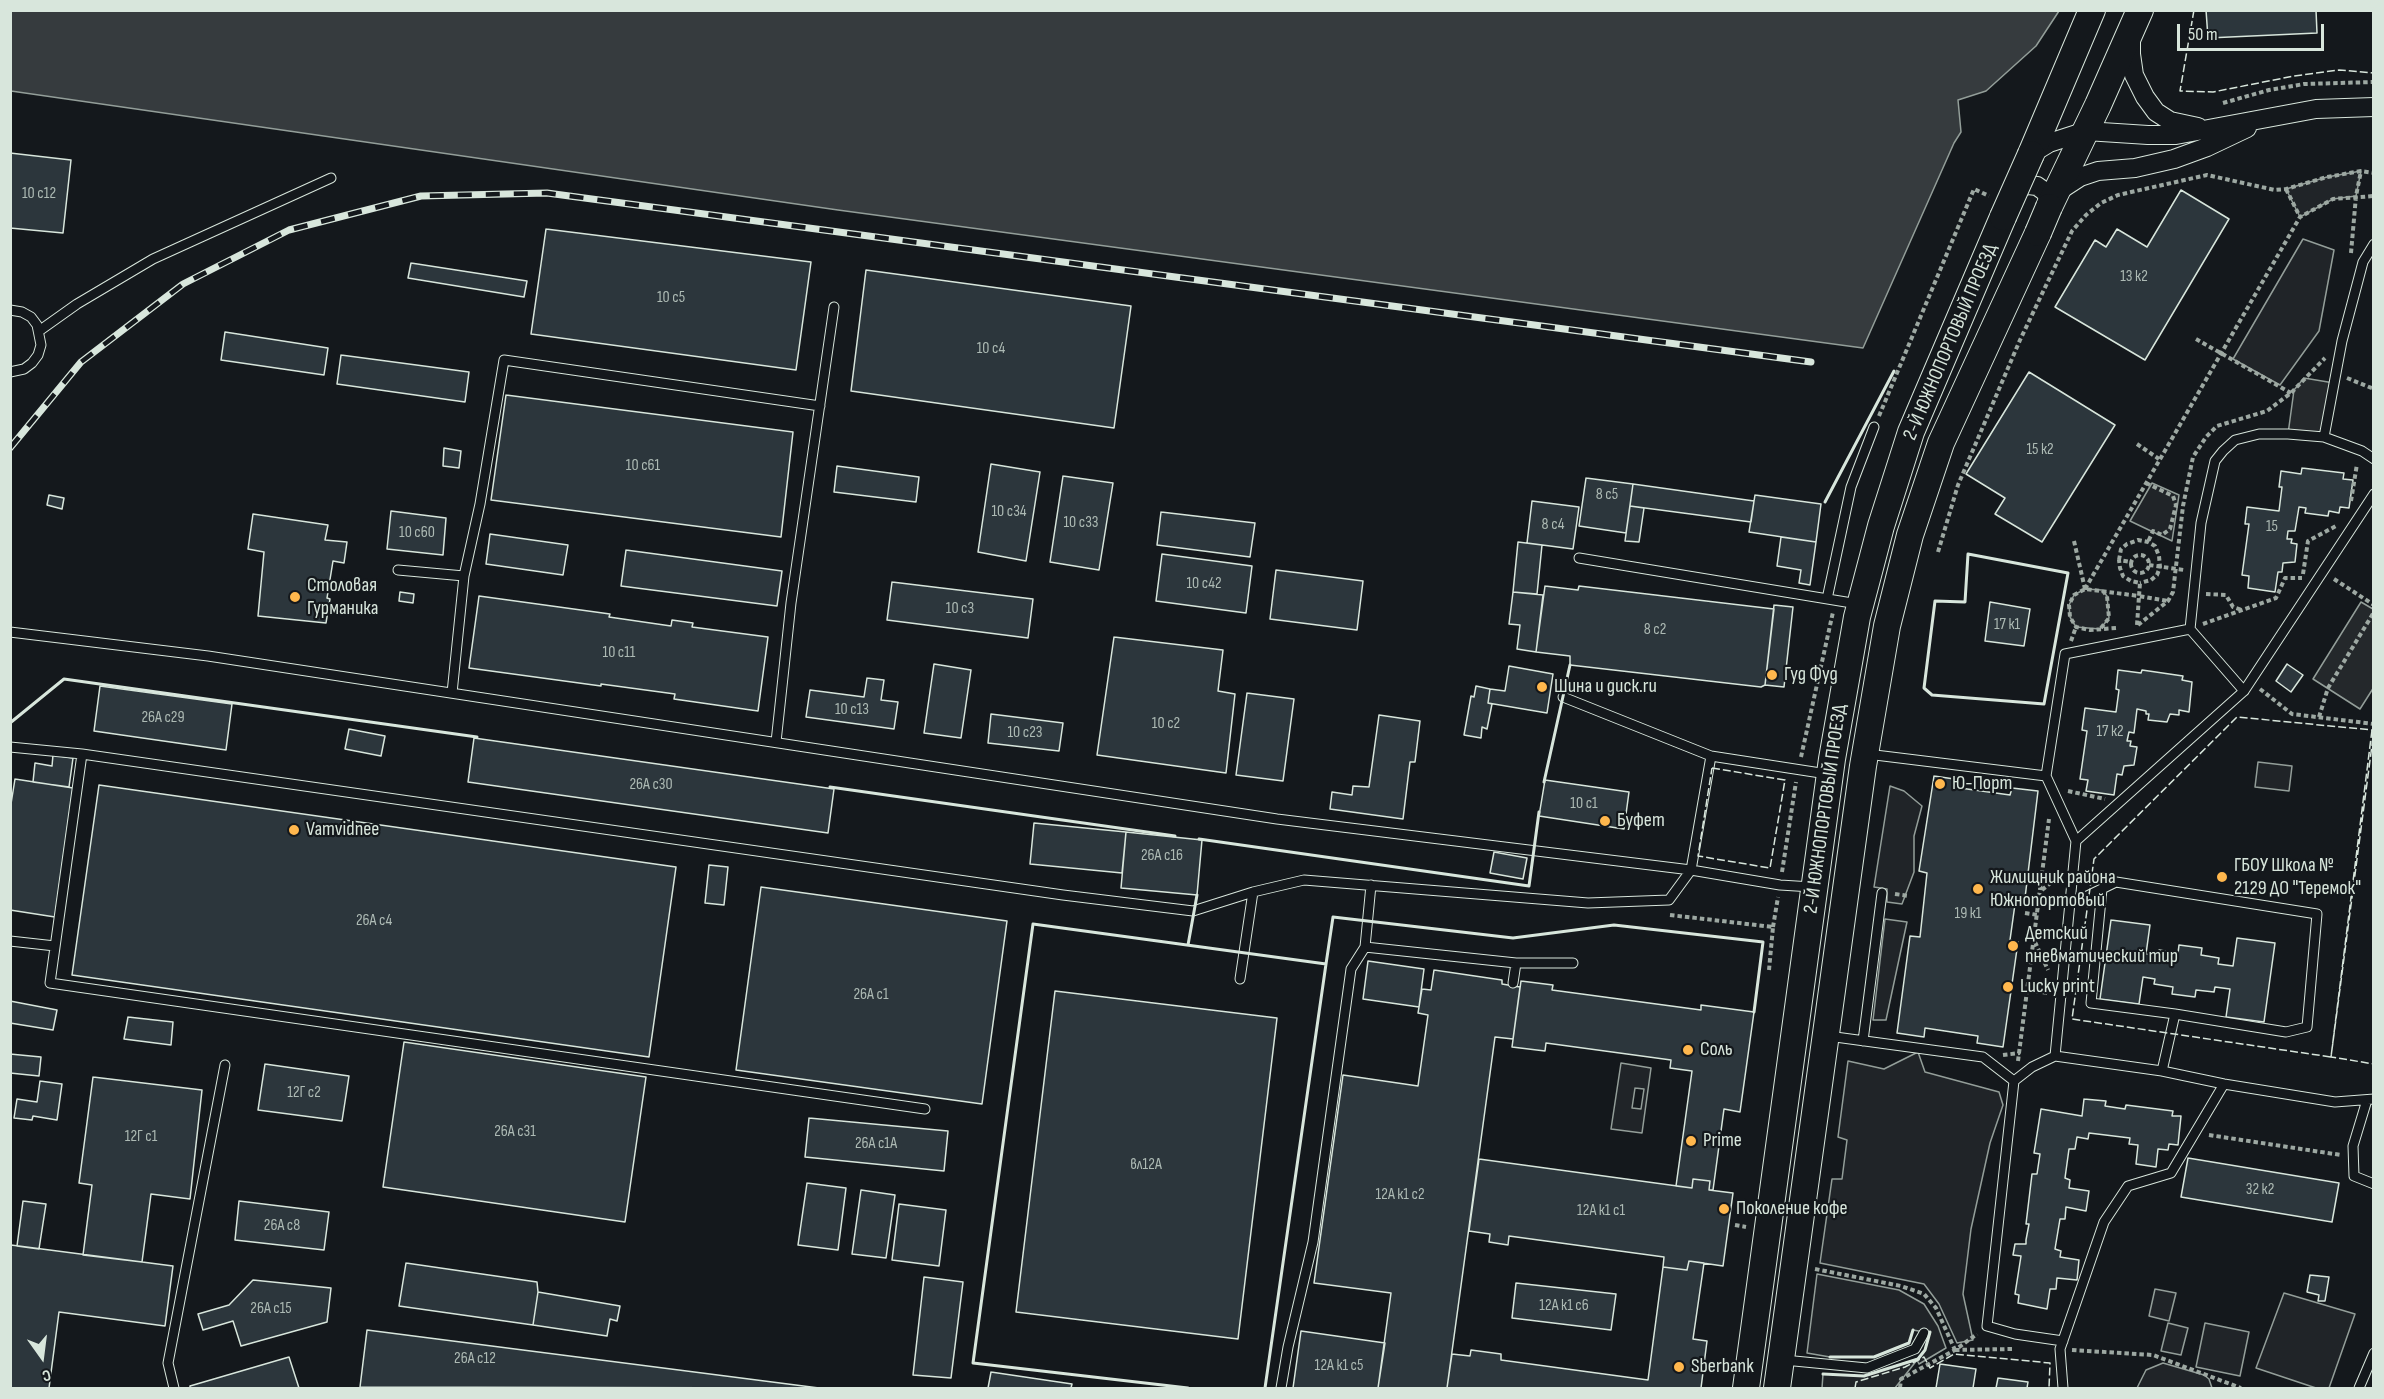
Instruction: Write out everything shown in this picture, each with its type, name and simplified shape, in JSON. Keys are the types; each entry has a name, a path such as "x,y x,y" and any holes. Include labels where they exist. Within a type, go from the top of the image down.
{"main road":[{"name":"2-Й ЮЖНОПОРТОВЫЙ ПРОЕЗД","path":"1746,1389 1830,774 1860,605 1881,526 1911,432 2092,10"},
{"name":"2-Й ЮЖНОПОРТОВЫЙ ПРОЕЗД","path":"1777,1389 1865,753 1878,672 1897,582 1941,443 2136,20"}],"street":[{"path":"2136,20 2131,54 2134,75 2156,112 2184,126 2229,130"},
{"path":"2008,206 2019,188 2028,185 2037,186 2053,200 2080,177 2098,171 2135,168 2174,159 2229,130 2271,117 2316,109 2373,107"},
{"path":"2031,154 2049,142 2086,131 2176,135 2209,128"}],"lane":[{"path":"39,331 77,304 153,259 331,178"},
{"path":"2324,437 2335,374 2363,262 2373,244"},
{"path":"776,742 791,603 834,307"},
{"path":"10,309 31,317 39,331 41,345 32,363 24,369 10,372"},
{"path":"452,693 464,576 480,504 504,360 820,406"},
{"path":"1827,599 1851,488 1874,427"},
{"path":"2244,692 2190,629 2201,523 2215,461 2235,440 2259,434 2324,437 2362,451 2373,459"},
{"path":"2076,841 2244,692 2373,494"},
{"path":"1579,558 1860,605"},
{"path":"398,570 464,576"},
{"path":"2055,1056 2076,841 2046,776 2066,654 2190,629"},
{"path":"10,632 208,656 1277,819 1691,870 1780,885 1815,888"},
{"path":"1563,697 1712,756 1830,774"},
{"path":"10,747 82,754 1051,894 1193,911 1253,892 1304,880 1588,903 1669,900 1691,870 1712,756"},
{"path":"1865,753 2046,776"},
{"path":"82,754 50,983 925,1109"},
{"path":"2079,900 2116,882 2317,914 2307,1027 2286,1032 2091,1003 2102,889"},
{"path":"1281,1389 1288,1347 1313,1242 1351,969 1365,946 1371,885"},
{"path":"1240,979 1253,892"},
{"path":"1863,1041 1882,892"},
{"path":"10,941 55,946"},
{"path":"1365,946 1516,963 1573,963"},
{"path":"1513,983 1516,963"},
{"path":"2162,1071 2175,1014"},
{"path":"1826,1036 1983,1057 2014,1081"},
{"path":"2062,1345 1987,1326 2014,1081 2032,1066 2055,1056 2162,1071 2224,1084 2335,1102 2370,1100 2353,1146 2354,1176 2373,1184"},
{"path":"174,1389 168,1364 225,1065"},
{"path":"2063,1389 2062,1345 2104,1222 2128,1186 2171,1173 2224,1084"},
{"path":"1781,1359 1868,1368 1915,1349 1924,1333"},
{"path":"2359,1389 2373,1353"}],"path":[{"path":"2223,103 2269,90 2304,84 2373,81"},
{"path":"2350,257 2361,171"},
{"path":"1938,552 1958,485 2072,231 2086,215 2101,203 2118,195 2207,175 2275,190 2361,171 2373,173"},
{"path":"1874,427 1974,189"},
{"path":"2286,189 2301,217"},
{"path":"2102,590 2107,596 2109,618 2100,629 2090,630 2076,627 2070,617 2069,605 2074,595 2085,589 2301,217 2333,199 2373,195"},
{"path":"2196,339 2291,393"},
{"path":"2140,583 2137,626 2168,601 2173,592 2183,506 2193,457 2217,426 2267,411 2291,393 2329,354"},
{"path":"2335,374 2373,390"},
{"path":"2137,444 2159,459"},
{"path":"2351,503 2357,465 2362,451"},
{"path":"2146,483 2173,496 2176,505 2170,529 2162,535 2153,531 2148,542"},
{"path":"2176,505 2183,506"},
{"path":"2190,629 2276,598 2285,578 2302,578 2308,542 2342,523"},
{"path":"2138,540 2148,542 2156,546 2159,556 2160,567 2157,575 2151,580 2140,583 2131,581 2123,576 2120,561 2121,549 2138,540"},
{"path":"2074,541 2085,589"},
{"path":"2131,562 2132,559 2143,556 2149,565"},
{"path":"2120,561 2131,562"},
{"path":"2131,562 2133,570 2138,573 2146,570 2149,565"},
{"path":"2149,565 2176,568"},
{"path":"2323,571 2373,605"},
{"path":"2085,589 2168,601"},
{"path":"2194,593 2226,595 2233,607 2243,610"},
{"path":"2319,717 2328,688 2373,612"},
{"path":"1803,748 1831,622"},
{"path":"2257,686 2292,714 2373,724"},
{"path":"2018,1062 2053,788"},
{"path":"1784,859 1794,797"},
{"path":"1669,900 1669,914 1773,927"},
{"path":"1768,970 1775,913"},
{"path":"2025,913 2038,915"},
{"path":"2028,990 2060,996"},
{"path":"2196,1133 2354,1157"},
{"path":"1735,1225 1748,1227"},
{"path":"1819,1269 1901,1286 1924,1294 1936,1308 1955,1350"},
{"path":"1900,1389 1901,1379 1955,1350 1977,1334"},
{"path":"2062,1345 2153,1355 2241,1389"},
{"path":"1955,1350 2025,1349"}],"shaded area":[{"path":"11,10 2059,11 2036,46 1986,91 1958,100 1961,132 1954,143 1863,348 838,210 11,91"},
{"path":"2361,171 2356,196 2333,199 2300,217 2286,189 2327,177"},
{"path":"2303,239 2334,250 2319,331 2280,385 2233,359"},
{"path":"2304,378 2334,383 2324,437 2288,434 2294,390"},
{"path":"2152,483 2179,495 2172,541 2130,521"},
{"path":"2085,589 2102,590 2107,596 2109,618 2100,629 2076,627 2070,617 2069,605 2074,595"},
{"path":"2361,602 2373,609 2374,687 2360,709 2313,679"},
{"path":"2258,762 2292,766 2289,791 2255,787"},
{"path":"1890,786 1904,791 1922,806 1914,836 1914,872 1902,904 1887,902 1887,889 1874,887"},
{"path":"1885,919 1907,922 1886,1020 1873,1020"},
{"path":"1918,1052 1925,1072 1999,1092 2003,1105 1990,1143 1971,1229 1963,1294 1973,1340 1957,1343 1939,1304 1924,1284 1820,1263 1832,1179 1842,1179 1847,1140 1838,1137 1848,1061 1884,1069"},
{"path":"1621,1063 1651,1068 1642,1133 1611,1129","holes":["1635,1088 1644,1089 1641,1109 1632,1108"]},
{"path":"1817,1274 1899,1290 1924,1304 1938,1326 1946,1348 1919,1364 1917,1360 1895,1388 1822,1388 1823,1374 1864,1376 1917,1359 1925,1350 1930,1333 1913,1330 1909,1343 1874,1357 1830,1357 1807,1353"},
{"path":"2155,1289 2176,1293 2169,1321 2149,1316"},
{"path":"2284,1293 2355,1314 2329,1388 2316,1388 2256,1368"},
{"path":"2168,1323 2188,1328 2181,1355 2161,1351"},
{"path":"2205,1323 2249,1332 2240,1376 2196,1367"},
{"path":"2163,1363 2204,1375 2209,1379 2212,1388 2137,1388 2146,1370"}],"building":[{"path":"2206,10 2316,10 2317,33 2208,38"},
{"path":"10,153 71,160 63,233 10,228"},
{"path":"2181,190 2229,219 2145,360 2055,307 2095,240 2106,247 2117,229 2147,247"},
{"path":"546,229 811,262 796,370 531,334"},
{"path":"411,263 527,281 524,297 408,278"},
{"path":"866,270 1131,306 1114,428 851,391"},
{"path":"225,332 328,348 324,375 221,360"},
{"path":"341,355 469,372 465,402 337,384"},
{"path":"2029,372 2115,425 2042,542 1995,514 2005,498 1966,474"},
{"path":"506,395 793,432 781,537 491,500"},
{"path":"444,448 461,451 459,468 443,466"},
{"path":"991,464 1040,472 1026,561 978,552"},
{"path":"837,466 919,477 916,502 834,492"},
{"path":"2302,468 2344,473 2343,479 2353,480 2349,508 2340,507 2339,513 2329,511 2328,516 2305,513 2306,508 2299,507 2295,531 2288,531 2287,539 2292,539 2291,543 2297,544 2295,562 2283,563 2282,572 2278,572 2275,592 2248,588 2249,576 2242,575 2249,524 2245,524 2247,507 2279,511 2281,471 2301,474"},
{"path":"1063,476 1113,483 1099,570 1050,562"},
{"path":"1586,478 1633,484 1626,533 1579,526"},
{"path":"1633,484 1754,501 1751,522 1630,506"},
{"path":"49,495 64,498 62,509 47,505"},
{"path":"1755,495 1821,504 1816,542 1749,532"},
{"path":"1532,501 1579,507 1573,549 1527,543"},
{"path":"1630,506 1644,508 1639,542 1625,541"},
{"path":"391,511 446,518 443,555 387,549"},
{"path":"1161,512 1255,523 1250,557 1157,545"},
{"path":"253,514 328,525 325,540 347,542 344,563 333,561 327,598 330,599 326,623 258,616 264,552 248,549"},
{"path":"490,534 568,545 563,575 486,564"},
{"path":"1781,537 1816,542 1810,585 1799,583 1801,570 1777,566"},
{"path":"1518,542 1542,545 1537,594 1513,592"},
{"path":"626,550 782,571 777,606 621,586"},
{"path":"1162,554 1252,566 1246,613 1156,601"},
{"path":"1276,570 1363,581 1357,630 1270,619"},
{"path":"892,582 1033,599 1028,638 887,620"},
{"path":"1545,586 1578,590 1579,586 1774,609 1765,685 1761,687 1570,665 1570,656 1536,652"},
{"path":"400,592 414,594 413,603 399,601"},
{"path":"1513,592 1543,595 1536,652 1517,649 1520,625 1509,624"},
{"path":"479,596 610,614 609,617 671,626 672,620 693,623 692,627 768,637 758,711 674,699 675,694 469,668"},
{"path":"1990,602 2030,609 2024,646 1985,641"},
{"path":"1774,605 1793,607 1784,687 1765,685"},
{"path":"1114,637 1223,650 1218,691 1235,694 1226,773 1097,755"},
{"path":"934,664 971,670 961,738 924,733"},
{"path":"2287,664 2303,675 2291,692 2276,681"},
{"path":"1509,666 1553,674 1547,713 1488,703 1490,689 1505,691"},
{"path":"2118,670 2141,673 2142,670 2183,676 2182,680 2192,682 2189,712 2179,710 2179,715 2170,714 2167,722 2148,720 2149,714 2146,714 2146,711 2137,709 2134,733 2129,732 2127,741 2131,741 2130,746 2137,747 2134,765 2124,766 2122,775 2117,774 2114,795 2086,791 2088,780 2080,779 2087,731 2082,730 2085,708 2116,712 2119,690 2116,689"},
{"path":"867,678 884,680 881,700 898,702 894,729 806,717 810,690 864,697"},
{"path":"100,686 232,704 226,750 94,731"},
{"path":"1476,686 1490,689 1488,703 1492,704 1487,729 1482,727 1481,738 1464,735 1471,696 1474,697"},
{"path":"1247,693 1294,699 1283,781 1236,775"},
{"path":"991,714 1063,723 1059,751 988,743"},
{"path":"1379,715 1420,721 1415,762 1410,762 1403,819 1330,809 1332,792 1352,795 1353,786 1369,787"},
{"path":"349,729 385,736 381,756 345,749"},
{"path":"474,738 834,789 828,833 468,782"},
{"path":"53,755 73,758 69,787 33,782 35,763 52,766"},
{"path":"1934,776 1961,780 1960,788 2010,795 2012,788 2038,791 2025,898 2016,897 2010,940 2018,942 2003,1047 1977,1043 1978,1036 1925,1028 1924,1037 1897,1033 1910,936 1920,937 1927,873 1919,871"},
{"path":"15,779 73,788 55,917 10,910 10,810"},
{"path":"1545,780 1629,792 1624,829 1539,816"},
{"path":"99,785 676,867 649,1057 72,975"},
{"path":"1034,823 1126,832 1122,873 1030,864"},
{"path":"1126,832 1202,840 1197,895 1121,888"},
{"path":"1494,852 1527,858 1523,879 1490,873"},
{"path":"709,865 728,867 724,905 705,903"},
{"path":"761,887 1007,921 982,1104 736,1070"},
{"path":"2111,920 2150,925 2146,954 2159,955 2159,950 2178,953 2179,945 2202,948 2201,955 2219,958 2218,964 2233,966 2237,938 2275,943 2264,1022 2226,1017 2230,989 2215,987 2214,992 2196,990 2195,997 2172,994 2173,987 2154,984 2155,979 2143,977 2139,1004 2100,999"},
{"path":"1368,961 1424,969 1419,1007 1363,999"},
{"path":"1434,970 1502,980 1502,984 1520,987 1513,1039 1495,1037 1447,1388 1378,1388 1391,1293 1314,1283 1343,1075 1418,1086 1428,1015 1418,1013 1422,989 1431,990"},
{"path":"1521,981 1553,985 1552,990 1701,1010 1701,1005 1754,1012 1740,1112 1724,1109 1713,1190 1709,1190 1710,1181 1693,1179 1692,1188 1676,1186 1692,1071 1670,1068 1671,1060 1546,1043 1545,1051 1512,1047"},
{"path":"1055,991 1277,1018 1238,1339 1016,1312"},
{"path":"10,1001 57,1010 53,1030 10,1023"},
{"path":"128,1017 173,1022 171,1045 124,1039"},
{"path":"404,1042 646,1077 625,1222 383,1187"},
{"path":"10,1054 41,1057 39,1076 10,1073"},
{"path":"265,1064 349,1076 342,1121 258,1110"},
{"path":"93,1077 202,1090 190,1199 151,1194 142,1262 83,1255 92,1185 79,1183"},
{"path":"40,1081 62,1084 57,1120 33,1116 32,1120 14,1118 17,1099 37,1102"},
{"path":"2084,1099 2106,1101 2105,1106 2125,1109 2126,1105 2173,1111 2172,1116 2181,1116 2178,1145 2169,1144 2168,1150 2158,1149 2156,1167 2136,1164 2138,1145 2129,1144 2130,1138 2089,1133 2088,1139 2077,1137 2075,1149 2069,1149 2065,1178 2070,1180 2069,1188 2089,1191 2086,1211 2066,1207 2065,1219 2060,1219 2055,1249 2061,1251 2060,1257 2079,1260 2077,1280 2057,1278 2056,1289 2050,1289 2047,1309 2018,1303 2019,1295 2015,1294 2021,1256 2013,1255 2015,1244 2026,1244 2032,1174 2037,1174 2040,1154 2034,1153 2041,1109 2082,1116"},
{"path":"809,1118 948,1131 944,1171 805,1157"},
{"path":"2188,1158 2339,1183 2332,1222 2181,1197"},
{"path":"1479,1159 1692,1188 1693,1179 1710,1181 1709,1190 1733,1193 1723,1266 1689,1261 1687,1270 1663,1267 1664,1257 1509,1236 1508,1245 1489,1242 1490,1234 1469,1231"},
{"path":"807,1183 846,1188 838,1250 798,1245"},
{"path":"861,1190 895,1195 886,1258 852,1254"},
{"path":"23,1201 46,1204 39,1249 17,1246"},
{"path":"239,1201 329,1212 324,1250 235,1240"},
{"path":"899,1204 946,1210 939,1266 892,1260"},
{"path":"11,1245 173,1266 165,1326 59,1312 49,1388 10,1388"},
{"path":"1689,1261 1704,1263 1693,1339 1707,1341 1701,1388 1447,1388 1452,1354 1470,1356 1471,1350 1501,1354 1501,1360 1648,1380 1663,1267 1687,1270"},
{"path":"406,1263 537,1282 538,1292 533,1325 399,1306"},
{"path":"2310,1275 2329,1277 2325,1301 2318,1301 2319,1295 2307,1292"},
{"path":"924,1277 963,1282 951,1378 913,1375"},
{"path":"253,1280 331,1288 327,1322 241,1346 233,1321 203,1330 198,1314 229,1305"},
{"path":"1516,1283 1616,1294 1611,1330 1512,1318"},
{"path":"538,1292 620,1306 617,1321 610,1319 607,1336 533,1325"},
{"path":"367,1330 819,1388 360,1387"},
{"path":"1301,1331 1385,1343 1378,1388 1293,1388"},
{"path":"289,1357 299,1388 190,1388 190,1386"},
{"path":"1940,1364 1976,1369 1973,1388 1936,1388"},
{"path":"991,1372 1072,1384 1071,1388 988,1388"},
{"path":"1998,1378 2028,1382 2027,1388 1996,1388"}],"railway":[{"path":"10,448 81,362 183,284 289,230 421,196 547,193 1811,362"}],"fence":[{"path":"2194,10 2180,91 2213,92 2294,76 2339,70 2374,73"},
{"path":"2372,730 2331,1057 2072,1019 2094,859 2237,717 2374,730 2331,1057 2374,1064"},
{"path":"1712,768 1785,780 1770,868 1698,856 1712,768"},
{"path":"1855,1388 1856,1382 1905,1367 1924,1357 1930,1368 1954,1354 2050,1363 2049,1388"}],"wall":[{"path":"1825,502 1894,371"},
{"path":"1968,554 2068,573 2044,704 1932,695 1924,688 1935,601 1965,602 1968,554"},
{"path":"1544,782 1570,665"},
{"path":"10,723 64,679 477,737"},
{"path":"830,787 1175,836"},
{"path":"1199,839 1529,886 1539,812"},
{"path":"1188,945 1197,895"},
{"path":"1326,964 1333,917 1513,938 1614,925 1763,942 1754,1012"},
{"path":"1188,1388 973,1363 1033,924 1326,964 1265,1388"},
{"path":"1830,1357 1874,1357 1909,1343 1913,1330"},
{"path":"1823,1374 1864,1376 1918,1359 1925,1350 1930,1332"}],"place":[{"name":"Столовая Гурманика","path":"295,597"},
{"name":"Гуд Фуд","path":"1772,675"},
{"name":"Шина и диск.ru","path":"1542,687"},
{"name":"Ю-Порт","path":"1940,784"},
{"name":"Буфет","path":"1605,821"},
{"name":"Vamvidnee","path":"294,830"},
{"name":"ГБОУ Школа № 2129 ДО \"Теремок\"","path":"2222,877"},
{"name":"Жилищник района Южнопортовый","path":"1978,889"},
{"name":"Детский пневматический тир","path":"2013,946"},
{"name":"Lucky print","path":"2008,987"},
{"name":"Соль","path":"1688,1050"},
{"name":"Prime","path":"1691,1141"},
{"name":"Поколение кофе","path":"1724,1209"},
{"name":"Sberbank","path":"1679,1367"}]}
